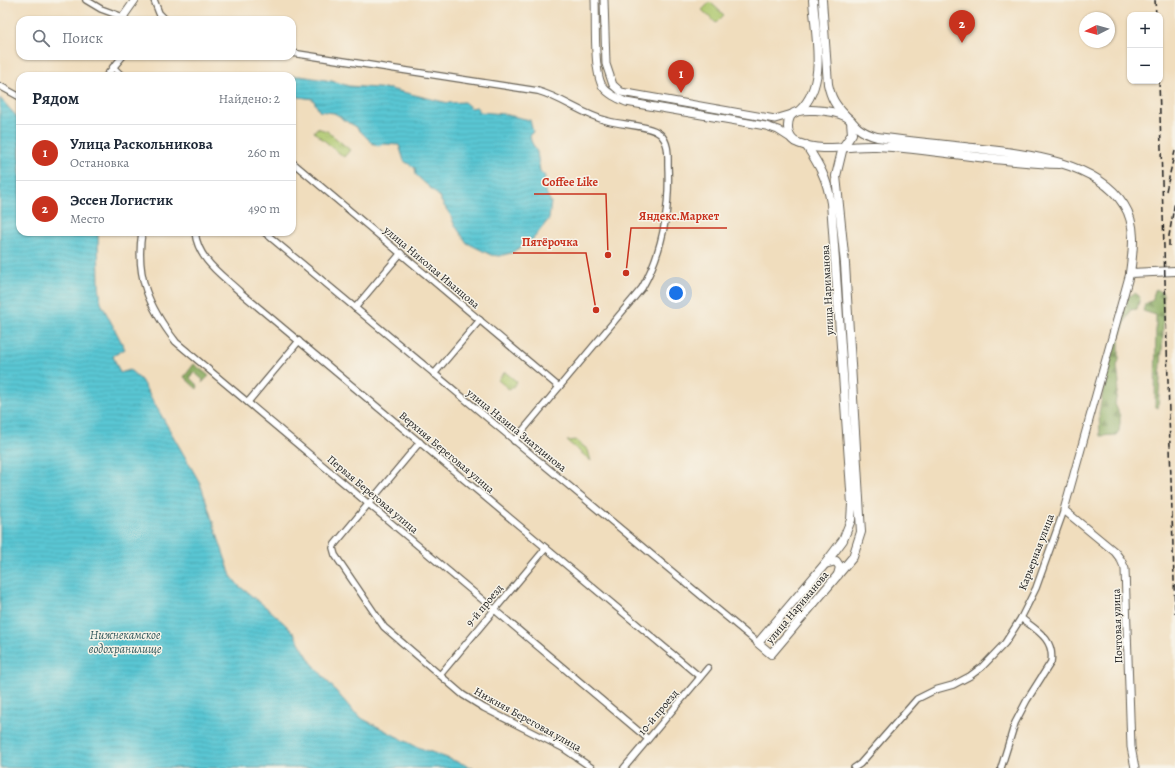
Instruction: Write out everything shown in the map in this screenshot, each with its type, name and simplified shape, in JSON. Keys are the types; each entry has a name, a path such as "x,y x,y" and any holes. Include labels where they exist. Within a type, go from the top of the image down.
{"main road":[{"path":"814,0 817,77 812,93 796,112 788,126 792,139 798,144 831,148 877,146 1014,162 1060,164"},
{"path":"822,0 830,96 835,105 863,131 877,137 1036,156 1082,171 1097,179 1117,195 1125,206 1132,232 1133,246 1130,273 1175,271"},
{"path":"796,112 821,111 848,118"},
{"name":"улица Нариманова","path":"806,145 821,167 828,184 831,203 853,498 851,520 842,540 825,564 758,643 771,654 853,557 861,532 845,264 836,176 843,147 849,141 852,134 848,118"},
{"path":"825,564 836,561 838,563 840,567 837,576"}],"street":[{"path":"86,0 101,9 120,16"},
{"path":"126,16 135,0"},
{"path":"154,0 159,13 162,16"},
{"path":"595,0 598,76 604,88 613,97 626,102 766,126 778,130 792,139"},
{"path":"604,0 606,64 613,85 621,92 776,119 781,119 796,112"},
{"path":"296,54 538,91 560,99 606,121 657,132 664,139 668,149 669,184 667,212 663,232 649,275 642,288 514,441"},
{"path":"110,72 120,60"},
{"path":"113,68 118,72"},
{"path":"0,86 16,95"},
{"name":"улица Николая Иванцова","path":"296,165 559,387"},
{"name":"Первая Береговая улица","path":"141,236 140,244 141,272 147,296 161,322 176,342 648,739"},
{"name":"Верхняя Береговая улица","path":"196,236 198,249 210,264 299,341 700,677"},
{"name":"улица Назипа Зиатдинова","path":"269,236 758,643"},
{"path":"355,308 401,253"},
{"name":"Карьерная улица","path":"854,768 870,753 917,699 935,690 953,685 982,667 1005,643 1021,618 1036,588 1064,510 1130,273"},
{"path":"434,374 480,320"},
{"path":"248,402 299,341"},
{"path":"368,503 420,442"},
{"name":"Нижняя Береговая улица","path":"368,503 333,548 334,555 384,627 472,702 563,748 592,768"},
{"name":"Почтовая улица","path":"1064,510 1115,552 1125,569 1131,746 1135,768"},
{"name":"9-й проезд","path":"440,675 494,608 546,548"},
{"path":"1001,768 1015,723 1027,700 1051,662 1052,656 1050,643 1046,638 1021,618"},
{"name":"10-й проезд","path":"624,768 708,668"}],"green space":[{"path":"710,2 724,15 716,23 702,10"},
{"path":"317,128 327,131 350,150 344,157 314,132"},
{"path":"1156,289 1162,292 1163,295 1163,335 1158,408 1155,406 1156,315 1143,311 1145,304 1153,300"},
{"path":"1135,293 1140,297 1137,309 1130,310 1119,338 1119,360 1117,366 1119,382 1115,404 1120,416 1119,431 1116,435 1100,436 1099,413 1106,376 1126,302 1129,296"},
{"path":"194,364 209,376 202,383 203,380 194,372 190,378 198,386 197,389 184,377"},
{"path":"505,372 517,382 510,390 498,380"},
{"path":"576,440 588,450 591,461 567,441"}],"water":[{"path":"296,76 332,81 349,86 390,89 448,103 464,102 471,108 477,107 480,112 503,114 530,120 533,132 530,135 531,141 537,152 540,171 545,176 543,187 551,202 549,219 533,239 511,253 499,256 491,255 467,243 454,224 451,216 441,201 441,198 416,175 415,168 404,161 399,145 383,144 378,146 372,143 355,126 341,117 334,113 319,111 313,99 296,97"},
{"name":"Нижнекамское водохранилище","path":"0,98 16,116 16,236 98,236 101,303 125,349 113,356 120,373 130,370 141,380 200,483 231,576 239,586 271,611 293,632 311,662 354,712 363,719 415,746 474,768 0,768"}],"railway":[{"path":"1155,0 1156,12"},
{"path":"1159,84 1175,613"},
{"path":"1166,191 1175,151"},
{"path":"1169,246 1169,236 1175,201"}],"place":[{"name":"Эссен Логистик","path":"962,43"},
{"name":"Улица Раскольникова","path":"681,93"},
{"name":"Coffee Like","path":"608,255"},
{"name":"Яндекс.Маркет","path":"626,273"},
{"name":"Пятёрочка","path":"596,310"}]}
